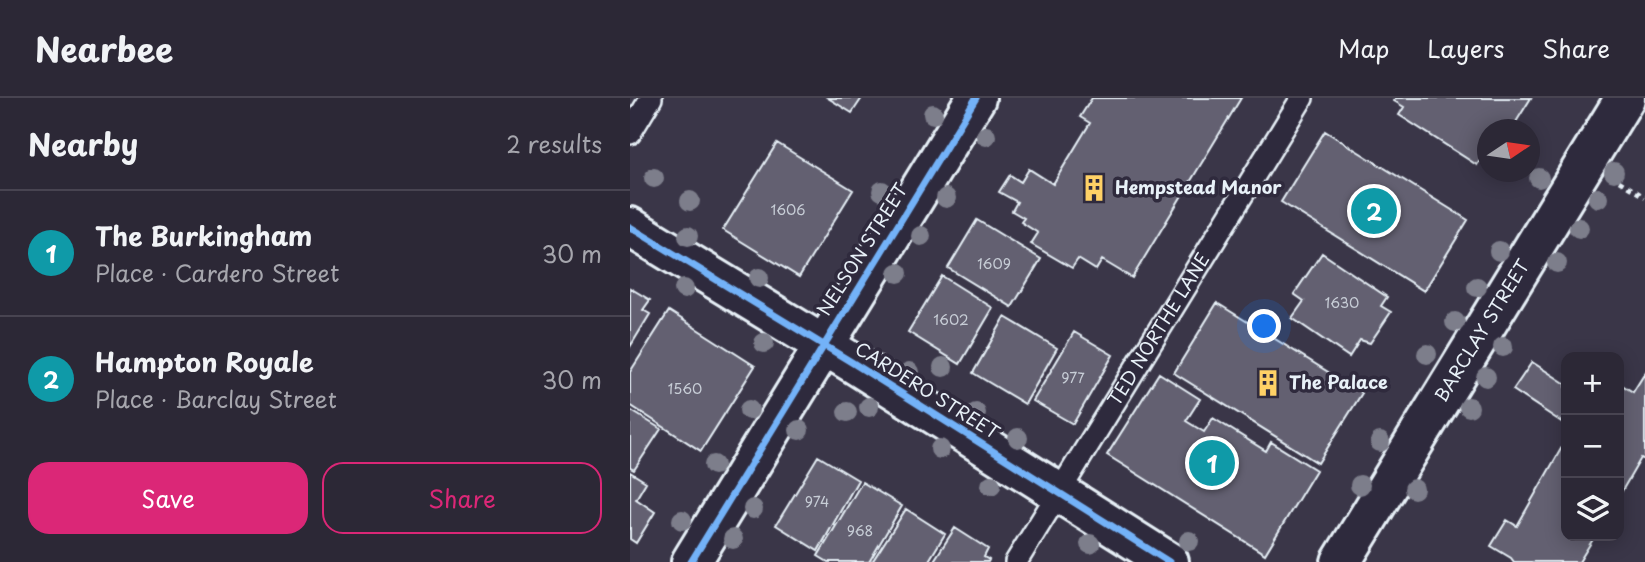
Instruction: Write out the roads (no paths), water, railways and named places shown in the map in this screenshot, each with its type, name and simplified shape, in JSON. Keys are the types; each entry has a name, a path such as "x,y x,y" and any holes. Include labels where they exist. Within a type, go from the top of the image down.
{"street":[{"name":"NELSON STREET","path":"691,562 976,98"},
{"name":"BARCLAY STREET","path":"1341,562 1625,98"},
{"name":"CARDERO STREET","path":"630,227 1169,562"}],"lane":[{"path":"630,133 652,98"},
{"name":"TED NORTHE LANE","path":"1016,562 1302,98"}],"place":[{"name":"Hempstead Manor","path":"1094,188"},
{"name":"Hampton Royale","path":"1374,211"},
{"name":"The Palace","path":"1268,383"},
{"name":"The Burkingham","path":"1212,463"}]}
